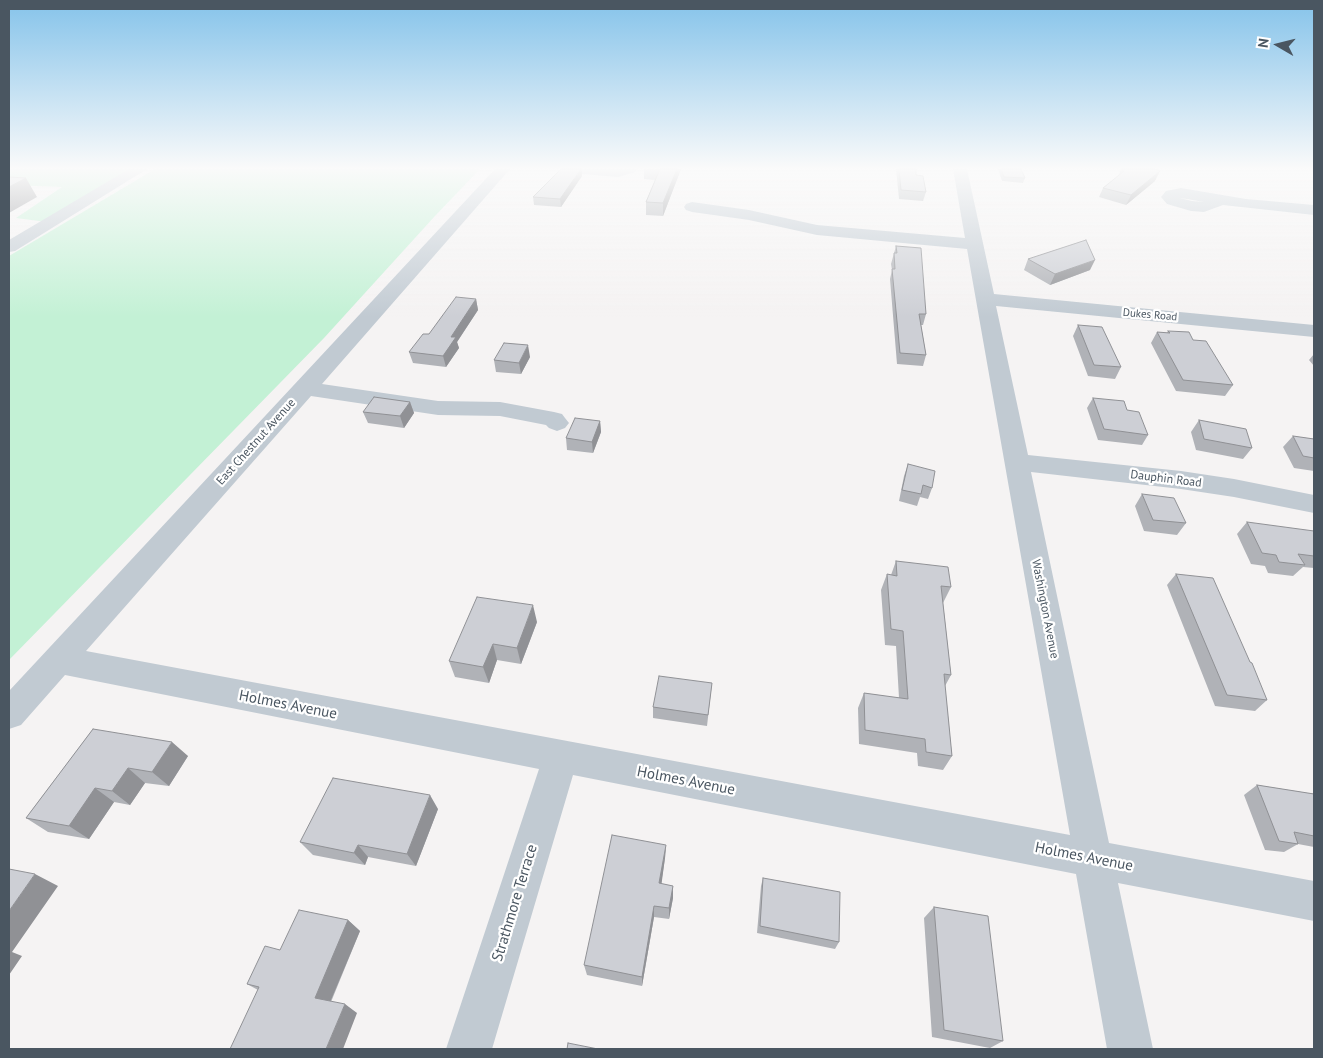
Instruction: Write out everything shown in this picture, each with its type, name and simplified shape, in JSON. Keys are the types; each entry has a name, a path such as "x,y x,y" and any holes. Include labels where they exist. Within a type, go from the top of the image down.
{"street":[{"path":"9,247 57,218"},
{"name":"East Chestnut Avenue","path":"9,714 458,218"},
{"path":"764,218 817,230 974,244"},
{"name":"Washington Avenue","path":"969,218 1130,1049"},
{"name":"Dukes Road","path":"985,299 1314,331"},
{"path":"305,388 438,408 500,409 554,419 557,423"},
{"name":"Dauphin Road","path":"1016,462 1190,481 1314,504"},
{"name":"Holmes Avenue","path":"58,660 1314,901"},
{"name":"Strathmore Terrace","path":"469,1049 560,757"}],"green space":[{"path":"19,218 53,218 47,222"},
{"path":"72,218 433,218 324,338 9,660 9,256"}],"building":[{"path":"1086,240 1095,260 1055,274 1028,259"},
{"path":"896,246 921,248 926,314 919,314 926,355 900,353 892,269 895,269 894,253 897,253"},
{"path":"456,297 476,299 451,337 456,337 443,356 409,352 423,334 429,334"},
{"path":"1078,325 1102,327 1121,367 1094,365"},
{"path":"1168,331 1189,332 1193,340 1206,341 1233,385 1183,380 1157,332 1170,333"},
{"path":"504,343 528,345 519,363 494,360"},
{"path":"374,397 410,402 400,416 363,412"},
{"path":"1093,398 1124,401 1127,410 1139,412 1148,435 1104,429"},
{"path":"575,418 600,421 592,442 566,438"},
{"path":"1199,420 1246,429 1252,448 1204,439"},
{"path":"1293,436 1314,439 1314,458 1303,456"},
{"path":"908,464 935,471 932,488 923,485 921,494 902,490"},
{"path":"1142,494 1174,498 1186,523 1153,520"},
{"path":"1247,522 1314,531 1314,556 1298,554 1305,565 1279,562 1276,555 1262,553"},
{"path":"896,561 948,567 951,587 941,586 951,675 944,674 952,756 926,752 925,739 865,730 864,693 908,699 903,631 891,629 887,574 897,576"},
{"path":"1176,574 1213,578 1267,700 1227,695"},
{"path":"477,597 533,605 517,648 493,644 483,667 449,661"},
{"path":"659,676 712,683 708,715 653,707"},
{"path":"93,729 172,742 152,772 128,768 112,791 95,788 69,826 26,818"},
{"path":"333,778 430,795 407,854 358,845 354,853 300,842"},
{"path":"1257,785 1314,794 1314,836 1294,832 1298,844 1279,841"},
{"path":"612,835 666,845 659,883 673,886 669,908 654,906 642,977 584,965"},
{"path":"9,869 35,874 9,911"},
{"path":"763,878 840,892 839,942 760,926"},
{"path":"934,907 988,916 1003,1041 944,1030"},
{"path":"299,910 348,920 315,998 345,1004 326,1049 230,1049 259,987 247,984 265,946 280,950"},
{"path":"568,1043 598,1049 567,1049"}]}
